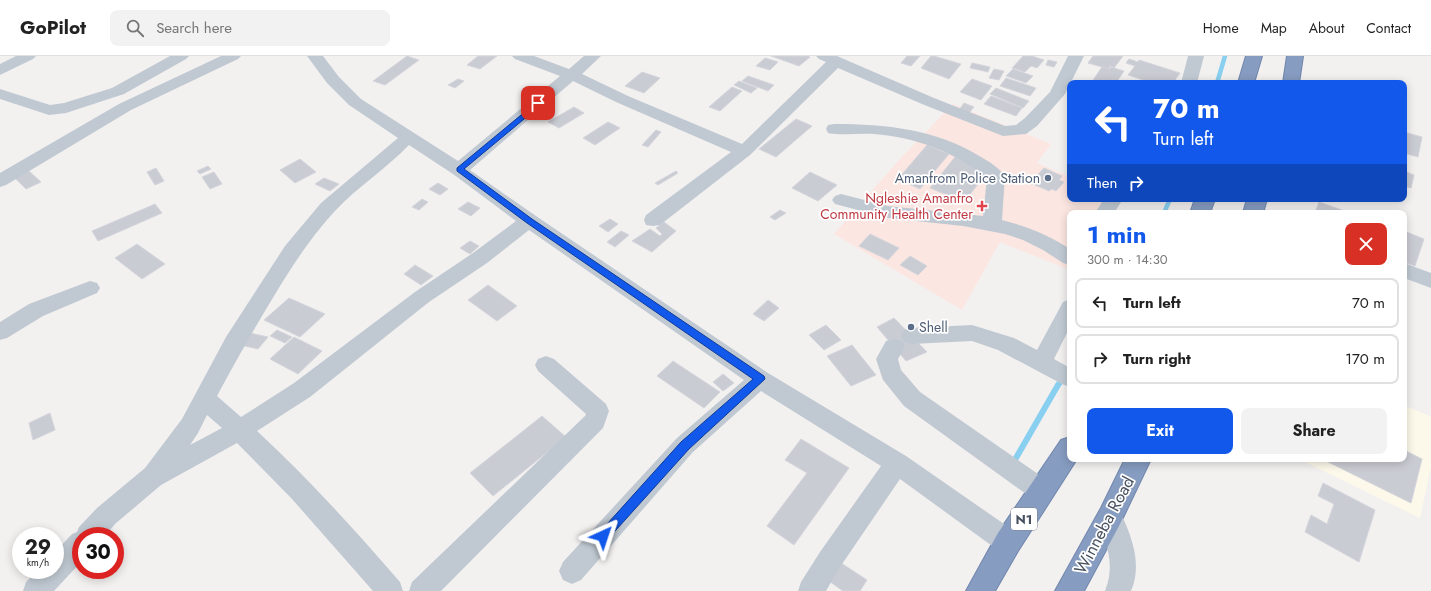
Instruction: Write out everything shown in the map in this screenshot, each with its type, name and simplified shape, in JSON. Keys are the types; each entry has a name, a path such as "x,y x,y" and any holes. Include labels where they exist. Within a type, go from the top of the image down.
{"highway":[{"path":"1247,80 1254,56"},
{"path":"1291,80 1295,56"},
{"name":"N1","path":"980,591 1008,542 1067,453"},
{"name":"Winneba Road","path":"1069,591 1110,517 1137,462"}],"street":[{"path":"0,70 28,56"},
{"path":"0,181 125,107 233,56"},
{"path":"315,56 334,80 355,102 459,170 530,221 760,379 897,463 1008,542"},
{"path":"520,56 572,74 622,99 744,151"},
{"path":"459,170 593,56"},
{"path":"653,220 744,151 837,61 862,56"},
{"path":"837,61 928,101 1003,131 1008,131 1020,130 1031,122 1058,94 1076,56"},
{"path":"1190,80 1196,56"},
{"path":"0,94 49,110 66,108 118,91 168,58 198,72"},
{"path":"834,129 875,129 908,135 949,147 969,156 986,167 996,176 992,225"},
{"path":"152,477 190,426 234,342 292,251 328,207 392,153 408,137"},
{"path":"841,200 893,213 960,218 1017,229 1061,251 1067,256"},
{"path":"96,527 106,516 152,477 241,430 302,390 422,298 530,221"},
{"path":"1407,271 1431,281"},
{"path":"0,332 36,310 90,288"},
{"path":"1042,363 1067,313"},
{"path":"1042,491 1021,475 958,434 912,399 891,374 887,359 903,341 972,333 1006,344 1067,376"},
{"path":"422,591 595,421 598,411 546,365"},
{"path":"572,571 685,446 760,379"},
{"path":"204,398 241,430 344,535 390,591"},
{"path":"811,591 828,561 897,463"},
{"path":"1110,517 1125,565 1124,581 1118,591"},
{"path":"36,591 72,553"}],"shaded area":[{"name":"Ngleshie Amanfro Community Health Center","path":"953,104 1051,144 1037,163 1067,176 1067,202 1106,202 1102,210 1067,210 1067,269 1000,242 962,310 834,234 899,160"},
{"path":"1407,406 1431,417 1431,466 1420,518 1305,462 1407,462"}],"building":[{"path":"407,56 419,60 385,85 373,81"},
{"path":"478,56 497,56 480,69 467,65"},
{"path":"771,56 808,56 810,57 799,66"},
{"path":"907,56 920,56 911,66 901,63"},
{"path":"931,56 961,64 949,79 921,68"},
{"path":"1023,56 1032,56 1044,60 1037,68 1031,66 1025,72 1012,68"},
{"path":"1093,56 1123,56 1114,68 1110,66 1109,69 1088,63"},
{"path":"765,58 778,62 770,70 756,66"},
{"path":"1129,59 1138,62 1139,60 1180,73 1175,80 1143,80 1128,75 1135,66 1126,63"},
{"path":"1048,60 1057,62 1054,67 1046,65"},
{"path":"972,63 990,67 988,72 970,68"},
{"path":"1102,67 1110,69 1111,67 1124,71 1118,80 1093,80"},
{"path":"994,69 1004,71 999,80 989,78"},
{"path":"1013,69 1033,76 1026,83 1006,76"},
{"path":"642,72 660,78 644,93 625,86"},
{"path":"748,76 774,85 768,91 742,81"},
{"path":"1006,78 1036,88 1030,96 1000,86"},
{"path":"458,79 464,81 455,88 448,85"},
{"path":"972,79 992,86 981,100 960,92"},
{"path":"739,81 757,88 751,93 734,85"},
{"path":"732,87 742,91 720,111 709,107"},
{"path":"996,88 1029,101 1023,108 990,94"},
{"path":"991,96 1022,108 1016,116 984,104"},
{"path":"964,103 974,107 969,113 959,110"},
{"path":"574,107 584,113 559,128 548,122"},
{"path":"796,119 812,126 776,157 759,149"},
{"path":"608,122 620,128 595,145 583,138"},
{"path":"656,130 661,132 648,147 642,145"},
{"path":"1407,133 1422,137 1418,157 1407,154"},
{"path":"927,145 949,154 920,189 898,179"},
{"path":"955,157 989,170 964,202 930,188"},
{"path":"300,159 316,172 295,183 280,170"},
{"path":"208,166 211,169 200,174 197,171"},
{"path":"156,168 164,181 155,185 147,172"},
{"name":"Amanfrom Police Station","path":"1044,168 1062,176 1059,180 1064,182 1056,191 1052,189 1049,191 1030,183"},
{"path":"29,171 41,182 26,189 15,178"},
{"path":"676,171 678,173 658,185 655,183"},
{"path":"214,172 222,184 210,189 202,177"},
{"path":"810,172 837,185 818,201 792,188"},
{"path":"1407,172 1414,175 1411,188 1407,187"},
{"path":"324,178 339,184 330,191 315,184"},
{"path":"438,183 448,189 440,195 429,189"},
{"path":"422,199 428,202 419,210 412,207"},
{"path":"468,202 480,208 471,216 458,209"},
{"path":"1319,202 1342,210 1316,210"},
{"path":"155,204 162,213 98,241 92,231"},
{"path":"780,210 786,213 775,220 770,217"},
{"path":"610,219 618,224 608,232 599,226"},
{"path":"664,222 676,231 652,252 632,241 650,229 660,236 662,234 656,228"},
{"path":"621,231 629,235 615,247 607,242"},
{"path":"1407,232 1424,239 1415,266 1407,263"},
{"path":"870,234 899,248 888,260 859,246"},
{"path":"470,241 479,246 470,254 460,248"},
{"path":"137,244 165,264 142,279 115,258"},
{"path":"910,256 927,266 918,275 900,265"},
{"path":"415,265 433,276 421,285 404,274"},
{"path":"488,285 517,306 497,321 468,300"},
{"path":"289,298 325,314 300,337 264,320"},
{"path":"768,300 779,308 764,321 753,314"},
{"path":"894,318 927,352 906,361 877,327"},
{"path":"826,325 841,340 824,350 809,335"},
{"path":"277,330 292,337 285,343 270,336"},
{"path":"250,333 268,337 258,349 240,345"},
{"path":"294,337 322,351 298,374 270,359"},
{"path":"852,345 876,375 851,386 827,356"},
{"path":"673,361 720,392 704,408 657,376"},
{"path":"723,374 734,383 723,391 713,382"},
{"path":"50,413 55,430 33,440 29,423"},
{"path":"542,416 566,437 493,496 470,473"},
{"path":"801,439 849,468 794,545 767,526 807,473 785,460"},
{"path":"1407,452 1422,459 1411,503 1328,462 1407,462"},
{"path":"1323,483 1375,510 1359,562 1305,532 1311,515 1327,524 1334,504 1318,496"},
{"path":"838,561 867,580 860,591 843,591 826,579"}],"waterway":[{"path":"1218,80 1225,56"},
{"path":"1165,210 1169,202"},
{"path":"1016,458 1058,385 1067,372"}],"place":[{"name":"Amanfrom Police Station","path":"1048,178"},
{"name":"Ngleshie Amanfro Community Health Center","path":"982,206"},
{"name":"Shell","path":"911,327"}],"route":[{"path":"538,103 459,170 530,221 760,379 685,446 603,536"}]}
